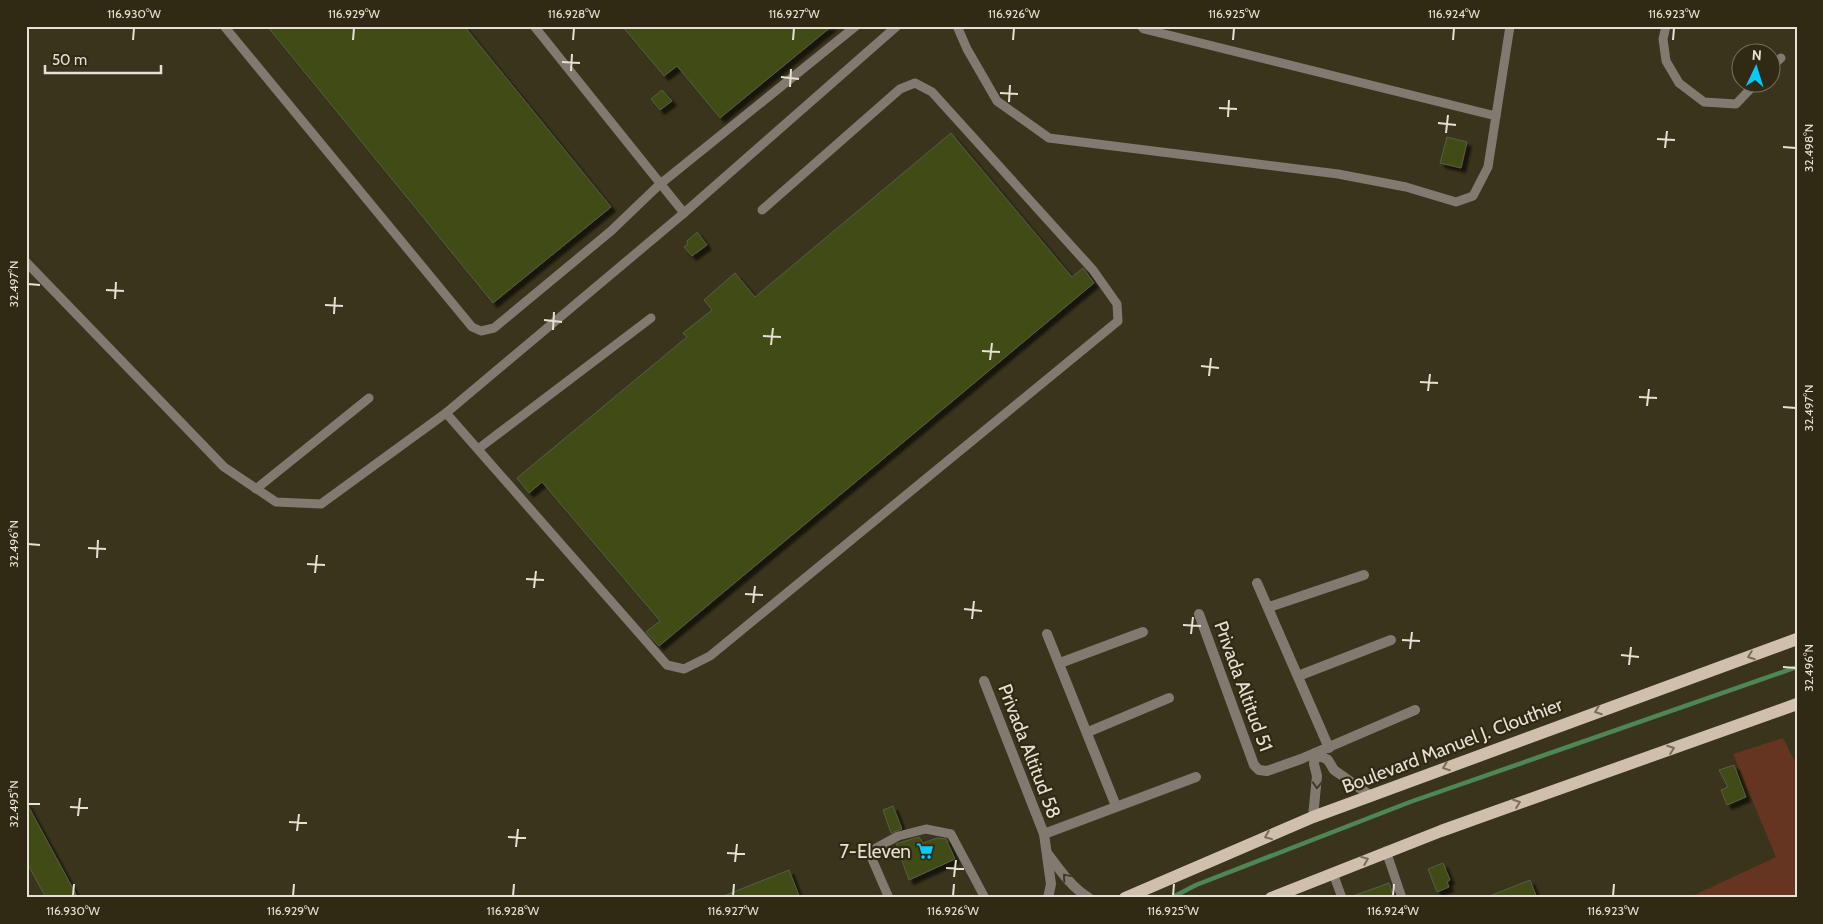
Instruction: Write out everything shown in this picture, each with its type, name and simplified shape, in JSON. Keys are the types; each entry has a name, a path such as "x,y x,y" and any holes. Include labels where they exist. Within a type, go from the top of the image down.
{"main road":[{"name":"Boulevard Manuel J. Clouthier","path":"1125,898 1313,818 1797,639"},
{"path":"1271,898 1386,851 1797,704"}],"street":[{"path":"1269,607 1364,575"},
{"path":"1257,583 1329,748"},
{"name":"Privada Altitud 51","path":"1199,614 1254,765 1259,770 1266,771 1329,748 1415,710"},
{"path":"1060,663 1143,632"},
{"path":"1048,634 1116,806"},
{"path":"1298,676 1391,640"},
{"name":"Privada Altitud 58","path":"984,681 1044,834 1051,884 1048,898"},
{"path":"1088,732 1169,698"},
{"path":"1313,818 1317,776 1314,764 1315,753 1328,760 1334,770 1371,796"},
{"name":"Privada Altitud 58","path":"1044,834 1196,777"},
{"path":"1046,852 1067,880 1090,898"}],"lane":[{"path":"224,26 472,326 481,331 494,328 611,231 660,185 856,26"},
{"path":"534,26 684,213"},
{"path":"26,262 224,467 276,502 321,504 446,412 684,213 897,26"},
{"path":"958,26 966,48 996,101 1049,138 1338,174 1406,187 1456,202 1473,196 1488,167 1510,26"},
{"path":"1141,26 1144,29 1496,116"},
{"path":"1666,26 1663,39 1666,61 1679,83 1704,102 1736,104 1747,92"},
{"path":"446,412 667,665 684,669 710,656 1118,321 1117,304 1093,270 932,92 914,83 900,89 762,210"},
{"path":"478,449 651,318"},
{"path":"256,488 369,398"},
{"path":"889,898 869,852 898,836 926,828 950,834 985,898"},
{"path":"1386,851 1402,898"},
{"path":"1333,873 1342,898"}],"shaded area":[{"path":"1783,738 1797,766 1797,898 1688,898 1776,857 1733,754"}],"building":[{"path":"267,26 464,26 611,207 493,303"},
{"path":"622,26 832,26 720,118 677,66 664,76"},
{"path":"662,90 672,101 660,110 651,99"},
{"path":"951,133 1072,277 1083,268 1094,283 659,646 646,632 660,621 542,482 529,493 517,478 687,337 683,333 712,310 704,300 735,273 755,297"},
{"path":"1447,137 1467,142 1461,168 1440,163"},
{"path":"697,232 707,245 692,256 684,247 688,244 687,241"},
{"path":"1734,765 1746,797 1727,805 1721,790 1728,787 1719,770"},
{"path":"26,802 78,898 46,898 26,861"},
{"path":"893,806 902,829 891,833 883,810"},
{"name":"7-Eleven","path":"919,837 923,843 937,838 946,839 955,859 909,880 896,844"},
{"path":"1443,863 1450,880 1447,882 1449,887 1437,892 1428,869"},
{"path":"789,870 800,898 721,898 721,897"},
{"path":"1530,880 1537,898 1487,898 1487,897"},
{"path":"1389,883 1394,898 1354,898 1353,896"}],"waterway":[{"path":"1171,898 1196,885 1410,802 1797,667"}],"place":[{"name":"7-Eleven","path":"925,851"}]}
